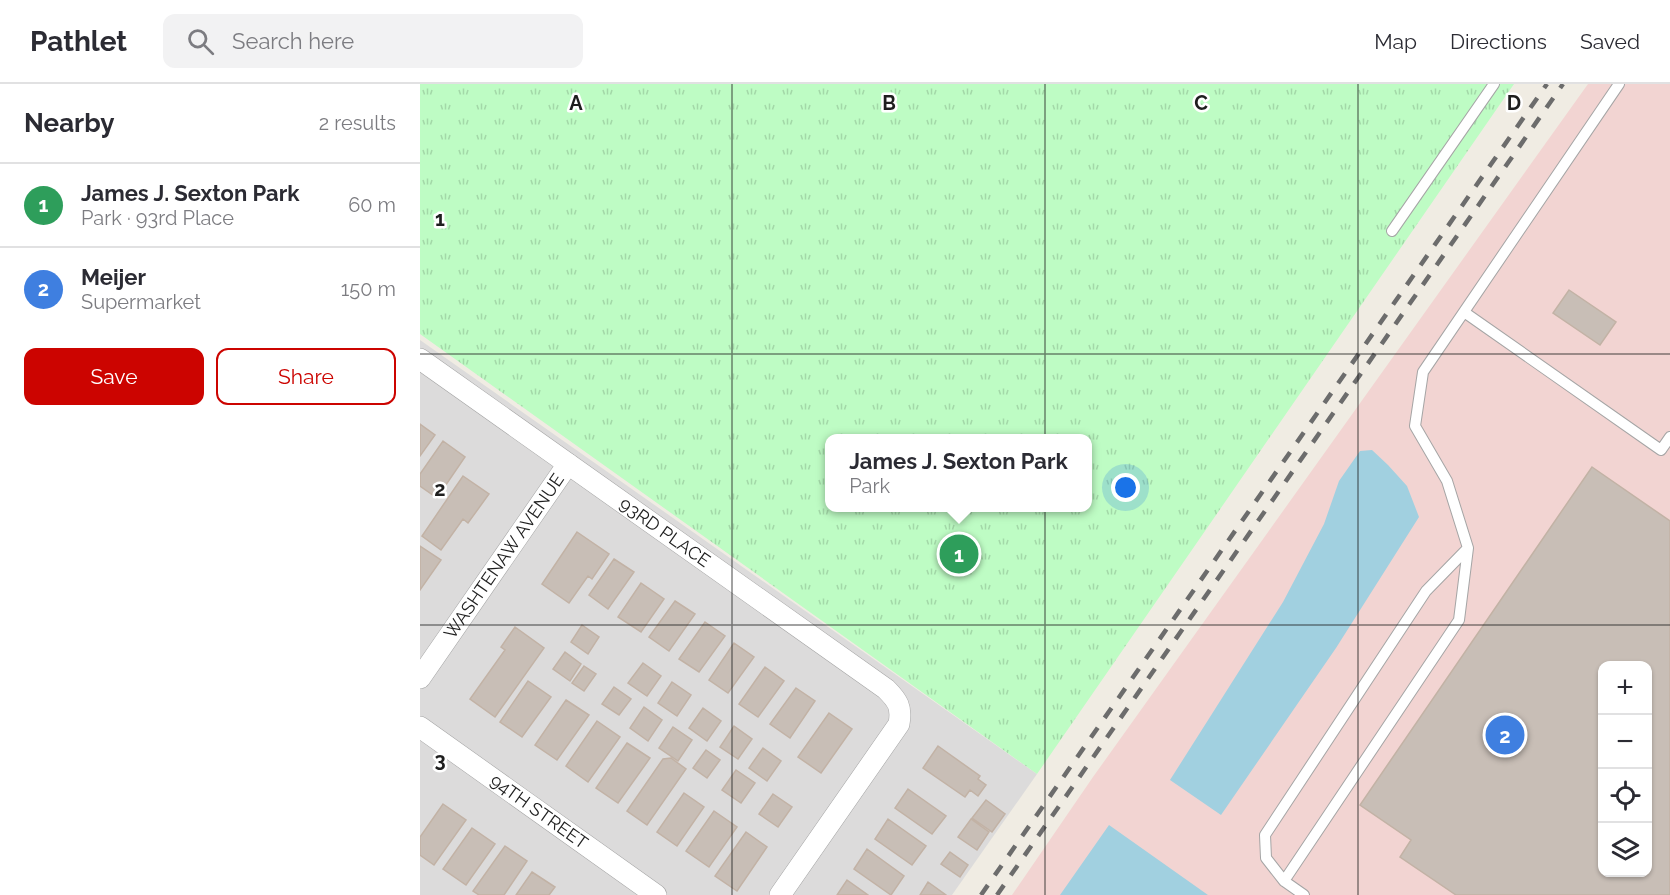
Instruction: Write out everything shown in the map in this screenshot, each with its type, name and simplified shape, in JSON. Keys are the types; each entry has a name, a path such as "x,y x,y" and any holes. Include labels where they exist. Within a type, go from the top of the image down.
{"street":[{"name":"93RD PLACE","path":"420,359 886,689 897,700 902,711 899,724 780,895"},
{"name":"WASHTENAW AVENUE","path":"420,678 568,464"},
{"name":"94TH STREET","path":"420,727 656,895"}],"lane":[{"path":"1392,231 1494,84"},
{"path":"1284,881 1459,620 1468,548 1447,481 1415,426 1423,372 1619,84"},
{"path":"1464,312 1661,450 1670,437"},
{"path":"1304,895 1284,881 1266,858 1265,835 1426,591 1468,548"}],"shaded area":[{"path":"1588,84 1670,84 1670,895 1012,895 1093,777"},
{"path":"420,340 1037,774 952,895 420,895"}],"green space":[{"path":"420,84 1514,84 1037,774 420,334"}],"water":[{"path":"1372,450 1407,486 1419,517 1336,648 1221,815 1170,780 1283,602 1324,524 1339,481 1360,451"},
{"path":"1109,825 1208,895 1060,895"}],"building":[{"path":"1569,290 1616,322 1600,345 1553,313"},
{"path":"420,424 435,435 420,456"},
{"path":"443,441 465,457 437,498 420,486 420,474"},
{"path":"1592,467 1670,521 1670,895 1456,895 1400,857 1411,840 1360,805"},
{"path":"463,476 489,494 468,523 463,519 441,550 422,536"},
{"path":"577,532 609,554 592,579 588,576 569,603 542,584"},
{"path":"420,546 441,560 420,590"},
{"path":"614,559 634,572 608,609 589,595"},
{"path":"641,583 664,599 641,632 618,617"},
{"path":"675,601 695,614 669,651 649,637"},
{"path":"705,622 725,636 699,672 679,659"},
{"path":"582,625 599,637 588,654 571,642"},
{"path":"515,627 544,648 495,717 470,699 505,650 501,647"},
{"path":"734,643 754,657 728,693 709,680"},
{"path":"565,652 581,664 570,681 553,669"},
{"path":"643,663 661,676 647,696 628,683"},
{"path":"584,666 596,674 584,691 572,683"},
{"path":"765,667 784,681 758,717 739,704"},
{"path":"528,681 551,697 522,737 500,722"},
{"path":"672,682 691,695 677,716 658,703"},
{"path":"614,687 631,699 619,715 602,704"},
{"path":"796,688 815,701 790,738 770,724"},
{"path":"566,700 589,715 557,760 535,745"},
{"path":"644,707 662,720 648,741 630,728"},
{"path":"703,708 721,721 707,741 689,728"},
{"path":"829,713 852,729 821,773 798,757"},
{"path":"597,721 620,737 588,782 566,766"},
{"path":"734,726 752,739 738,759 720,747"},
{"path":"673,727 692,740 678,761 659,748"},
{"path":"627,743 650,758 618,803 596,788"},
{"path":"938,746 980,776 978,779 986,785 978,796 970,790 965,797 923,768"},
{"path":"763,748 781,761 767,781 749,768"},
{"path":"706,750 720,760 707,778 693,768"},
{"path":"671,758 686,769 647,825 627,811 663,759"},
{"path":"736,770 755,783 741,803 722,790"},
{"path":"908,789 946,816 932,834 895,808"},
{"path":"684,793 704,807 677,846 657,832"},
{"path":"773,794 792,807 778,827 759,814"},
{"path":"986,800 1005,814 992,832 972,818"},
{"path":"443,804 466,820 434,865 420,855 420,837"},
{"path":"714,811 737,827 709,867 686,851"},
{"path":"888,819 926,846 912,865 875,839"},
{"path":"971,819 989,832 977,850 958,837"},
{"path":"472,828 495,844 466,885 443,869"},
{"path":"746,832 767,847 737,891 715,876"},
{"path":"505,846 527,861 504,895 479,895 473,891"},
{"path":"867,849 904,876 891,895 854,869"},
{"path":"950,852 968,865 960,877 941,864"},
{"path":"532,872 555,887 549,895 516,895"},
{"path":"847,880 868,895 837,895"},
{"path":"928,882 946,895 920,895"}],"railway":[{"path":"981,895 1547,84"},
{"path":"997,895 1563,84"}],"place":[{"name":"James J. Sexton Park","path":"959,554"},
{"name":"Meijer","path":"1505,735"}]}
